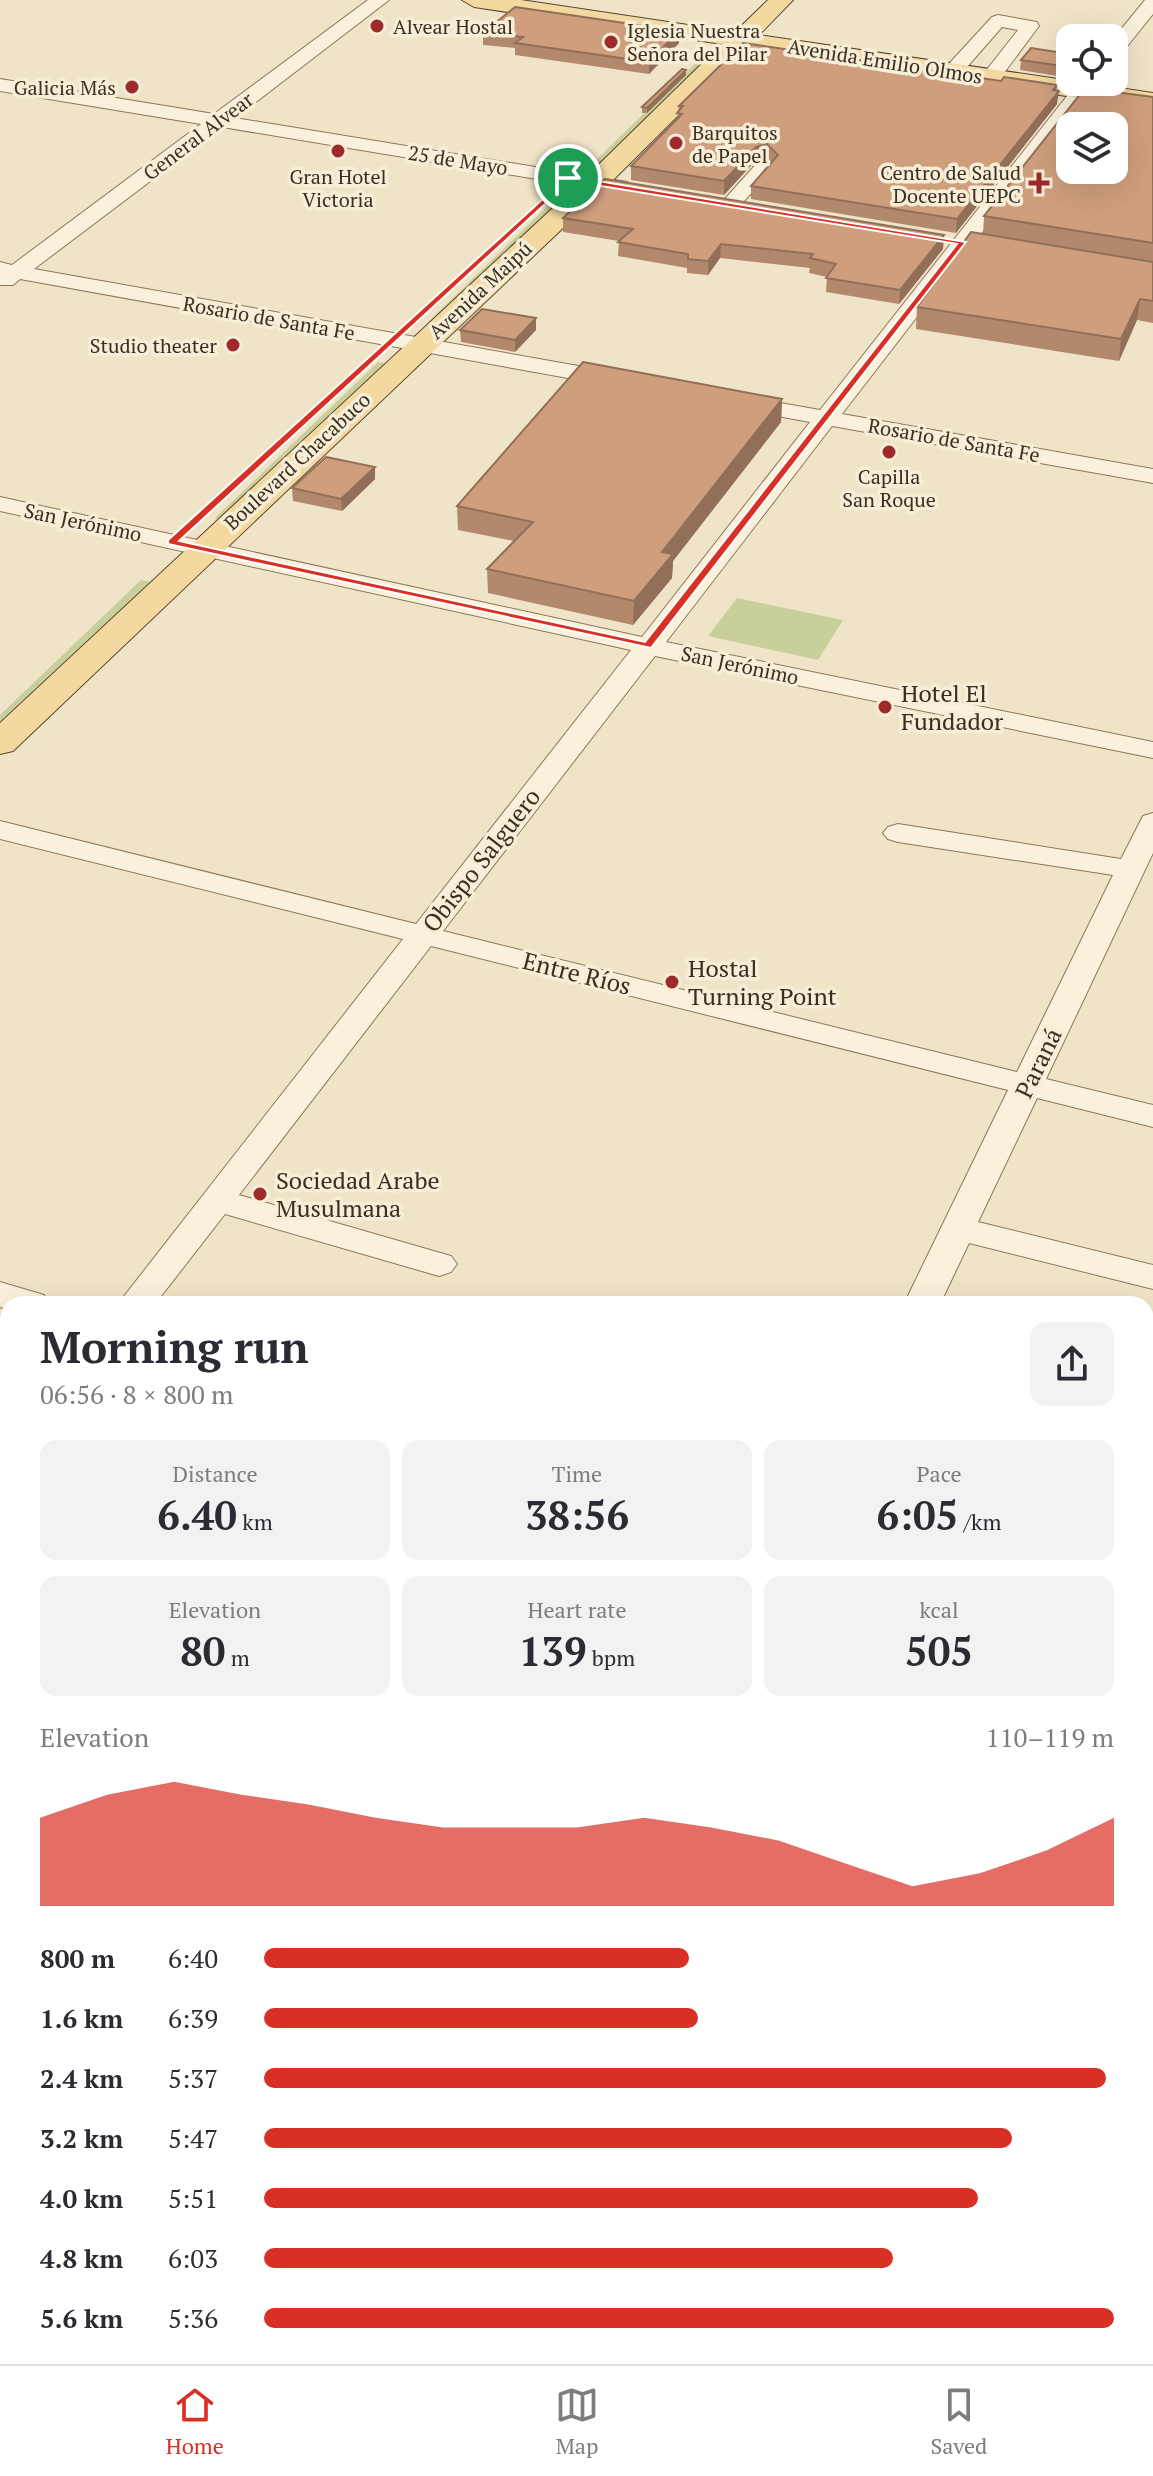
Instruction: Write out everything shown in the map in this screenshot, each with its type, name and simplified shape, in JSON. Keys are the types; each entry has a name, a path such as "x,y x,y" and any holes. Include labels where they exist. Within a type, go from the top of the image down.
{"main road":[{"name":"Avenida Emilio Olmos","path":"474,0 991,77 1056,83"},
{"name":"Avenida Maipú","path":"730,37 758,0"},
{"name":"Avenida Maipú","path":"406,343 730,37 781,0"},
{"name":"Avenida Emilio Olmos","path":"1128,96 1153,101"},
{"name":"Boulevard Chacabuco","path":"0,702 187,545 406,343"},
{"name":"Boulevard Chacabuco","path":"0,743 187,545"}],"street":[{"name":"General Alvear","path":"5,274 380,0"},
{"path":"1128,33 1153,2"},
{"path":"953,71 998,21 1030,26 991,77"},
{"name":"25 de Mayo","path":"0,85 655,192"},
{"name":"Obispo Salguero","path":"142,1296 1076,96"},
{"path":"761,210 723,204 765,166"},
{"path":"931,237 991,247"},
{"name":"Rosario de Santa Fe","path":"5,274 640,384"},
{"name":"Rosario de Santa Fe","path":"718,398 1153,476"},
{"name":"San Jerónimo","path":"0,504 648,646 1153,750"},
{"name":"Paraná","path":"926,1296 1153,822"},
{"name":"Entre Ríos","path":"0,830 1153,1116"},
{"path":"898,833 1130,869"},
{"path":"217,1200 439,1264"},
{"path":"958,1229 1153,1277"}],"green space":[{"path":"701,58 708,59 600,163 594,162"},
{"path":"558,196 565,196 434,323 428,322"},
{"path":"378,362 386,363 223,520 215,518"},
{"path":"141,580 150,582 0,725 0,715"},
{"path":"737,598 843,620 818,660 708,636"}],"building":[{"path":"515,7 679,31 649,62 515,43 523,37 483,33"},
{"path":"743,43 1001,81 1004,77 1056,85 1053,90 1056,95 957,219 751,186 778,155 767,144 756,147 724,181 631,166 682,114 677,113 683,106 679,106"},
{"path":"1031,48 1056,52 1056,65 1021,60"},
{"path":"682,69 686,70 647,108 642,107"},
{"path":"1128,94 1153,97 1153,243 984,216 1056,125 1056,184 1128,184 1128,112 1066,112 1079,96"},
{"path":"605,179 944,235 900,290 826,278 836,264 810,258 813,254 721,244 708,261 688,259 688,254 618,242 633,229 563,218"},
{"path":"971,232 1153,262 1153,301 1140,299 1121,339 917,307"},
{"path":"482,309 536,318 515,340 460,330"},
{"path":"583,362 782,399 662,552 673,554 634,601 487,569 533,522 457,506"},
{"path":"326,457 375,467 341,499 292,488"}],"place":[{"name":"Alvear Hostal","path":"377,26"},
{"name":"Iglesia Nuestra Señora del Pilar","path":"611,42"},
{"name":"Galicia Más","path":"132,87"},
{"name":"Barquitos de Papel","path":"676,143"},
{"name":"Gran Hotel Victoria","path":"338,151"},
{"name":"Centro de Salud Docente UEPC","path":"1039,183"},
{"name":"Studio theater","path":"233,345"},
{"name":"Capilla San Roque","path":"889,452"},
{"name":"Hotel El Fundador","path":"885,707"},
{"name":"Hostal Turning Point","path":"672,982"},
{"name":"Sociedad Arabe Musulmana","path":"260,1194"}],"route":[{"path":"568,178 962,242 648,646 172,542 392,340 568,178"}]}
